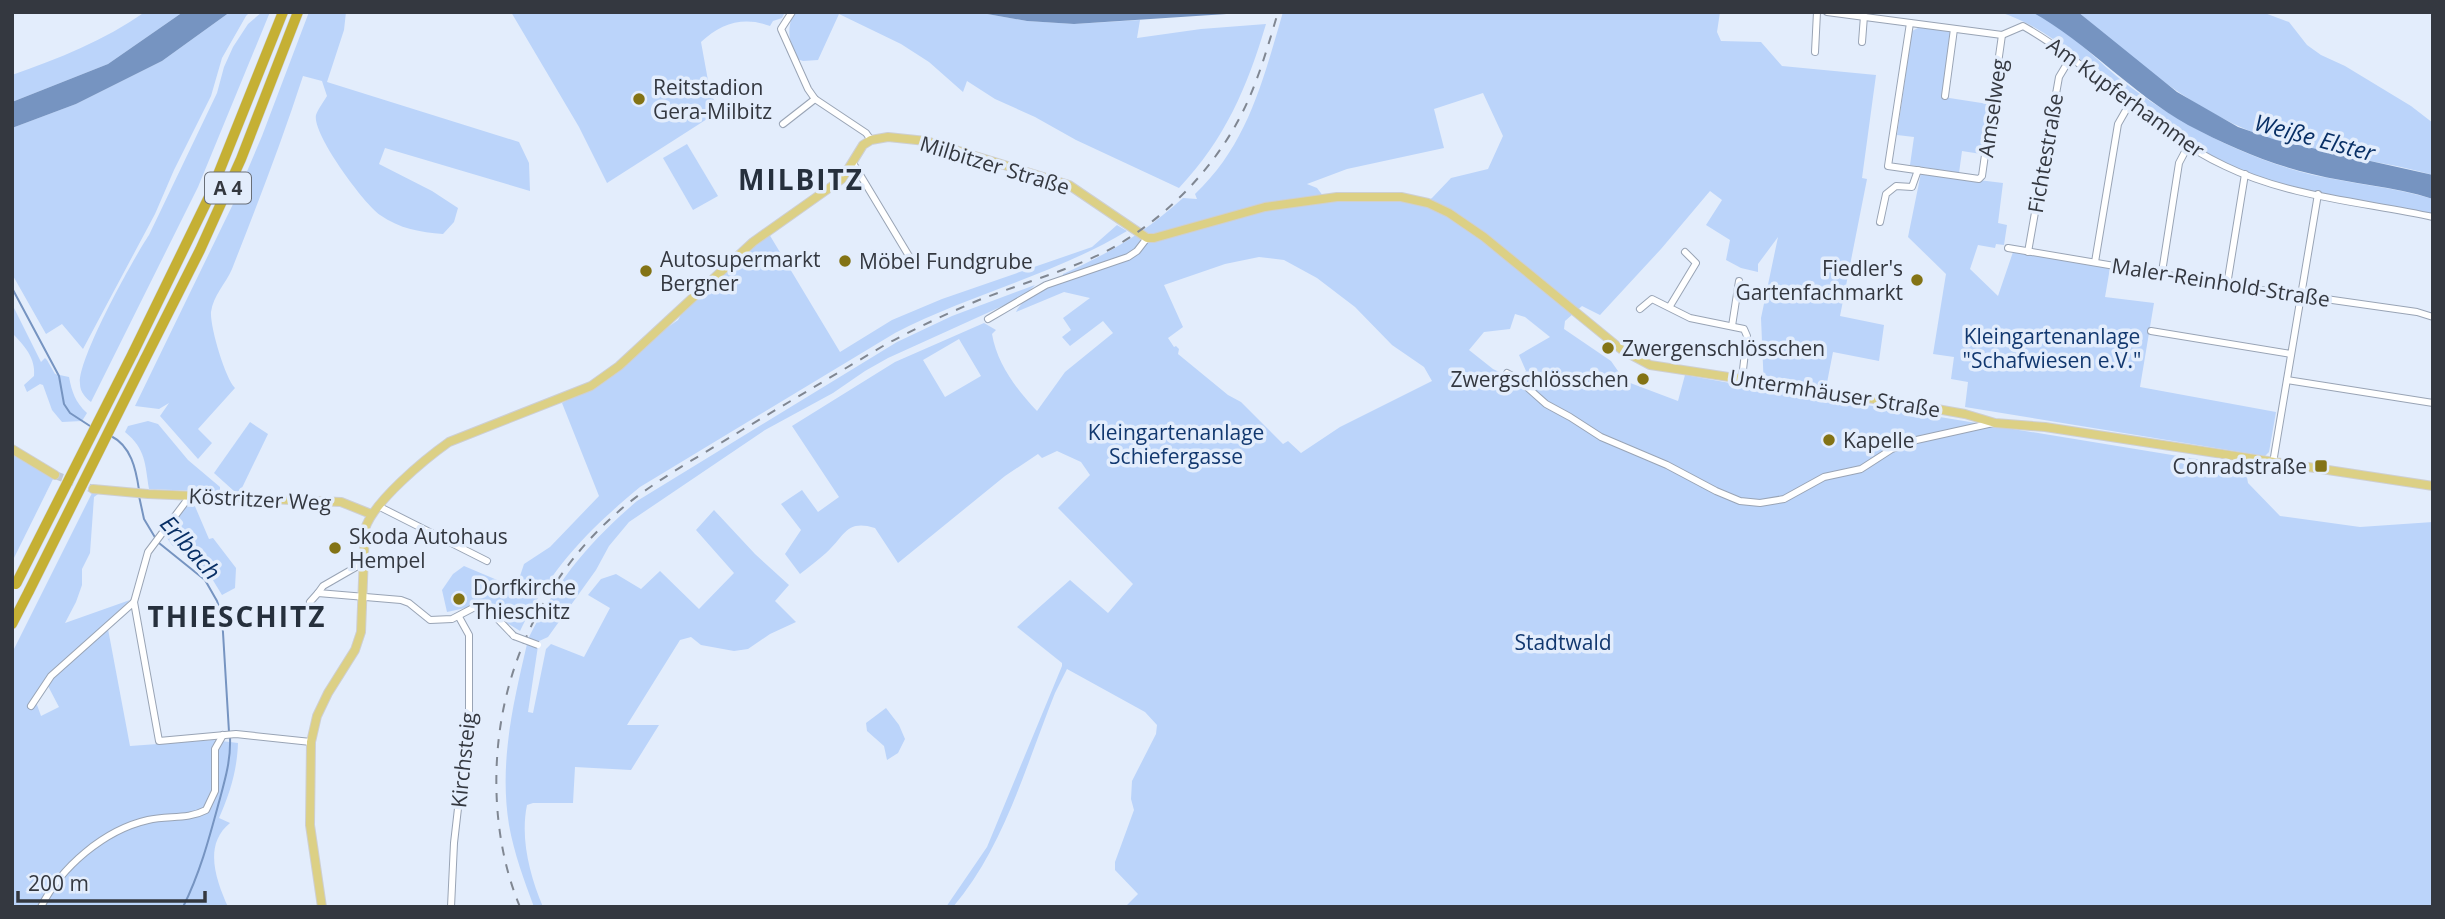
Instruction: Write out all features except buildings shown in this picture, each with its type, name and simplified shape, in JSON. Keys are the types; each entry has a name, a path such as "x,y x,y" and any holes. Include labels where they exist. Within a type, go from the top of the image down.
{"highway":[{"name":"A 4","path":"14,588 214,187 283,12"},
{"name":"A 4","path":"12,624 200,250 241,159 298,12"}],"main road":[{"name":"Milbitzer Straße","path":"871,140 888,137 926,141 1069,185 1147,238"},
{"path":"322,907 310,825 311,741 317,716 355,650 361,632 365,529 371,514 430,455 449,442 591,386 619,366 723,268 784,218 842,179 863,145 871,140"},
{"name":"Untermhäuser Straße","path":"1147,238 1154,239 1265,207 1337,197 1408,198 1428,203 1449,213 1484,237 1622,350 1650,365 1965,414 1995,423 2045,426 2433,486"},
{"path":"12,449 55,475"},
{"name":"Köstritzer Weg","path":"93,489 148,494 341,502 371,514"}],"street":[{"path":"792,12 781,29 808,89 815,99 866,133 871,140"},
{"path":"1815,52 1817,12"},
{"path":"1827,12 2002,35"},
{"path":"1862,42 1864,16"},
{"path":"1880,222 1886,194 1896,186 1912,187 1918,170 1888,166 1910,23"},
{"name":"Am Kupferhammer","path":"2002,35 2023,26 2071,57 2188,146 2226,167 2285,188 2433,217"},
{"path":"1945,96 1954,29"},
{"name":"Amselweg","path":"1918,170 1979,179 1982,176 2002,35"},
{"name":"Fichtestraße","path":"2028,251 2059,77 2071,57"},
{"path":"783,124 815,99"},
{"path":"2095,262 2118,124 2130,103"},
{"path":"2162,272 2179,163 2188,146"},
{"path":"853,163 912,261"},
{"path":"2227,285 2245,174"},
{"path":"2273,463 2318,194"},
{"path":"988,320 1046,285 1128,257 1137,251 1147,238"},
{"name":"Maler-Reinhold-Straße","path":"2008,248 2227,285 2417,312 2433,317"},
{"path":"1670,306 1698,261 1685,252"},
{"path":"1732,327 1739,281"},
{"path":"1640,309 1653,299 1690,318 1744,329 1747,335 1742,378"},
{"path":"2151,331 2291,354"},
{"name":"Untermhäuser Straße","path":"1507,373 1546,404 1601,437 1667,465 1740,501 1760,503 1784,499 1824,477 1861,469 1892,449 1912,441 1995,423"},
{"path":"2287,380 2433,403"},
{"path":"190,496 148,552 134,602 159,741 236,734 311,741"},
{"path":"378,506 487,561"},
{"path":"310,602 323,586 363,563"},
{"path":"318,593 401,600 430,620 459,617 472,608 482,608 491,612 514,636 538,645"},
{"path":"31,706 51,676 134,602"},
{"name":"Kirchsteig","path":"451,907 454,843 469,736 469,635 459,617"},
{"path":"41,907 64,873 112,833 147,820 190,817 206,810 215,791 215,749 225,735"}],"green space":[{"path":"2027,11 2052,22 2144,97 2232,147 2313,175 2433,199 2433,216 2298,189 2246,173 2207,153 2166,127 2046,35 1999,12"},
{"path":"145,12 183,12 108,64 12,102 12,75 81,48"},
{"path":"230,12 250,12 222,58 211,96 155,214 83,349 62,324 46,334 12,274 12,128 76,104 162,61"},
{"path":"262,12 270,12 198,187 91,402 85,397 80,384 81,372 96,333 119,286 149,235 217,93 233,47 248,24"},
{"path":"309,12 346,12 344,30 327,82 519,142 529,163 530,191 385,148 379,164 432,191 458,208 454,222 443,234 418,231 395,224 372,208 330,152 317,124 316,115 327,96 322,81 303,76 232,269 212,306 211,319 216,340 223,364 235,388 198,429 212,443 198,459 160,416 169,403 159,409 135,406 234,202"},
{"name":"Reitstadion Gera-Milbitz","path":"511,12 785,12 782,18 773,21 770,26 751,22 733,23 717,30 701,42 709,86 718,112 607,183 579,127"},
{"path":"794,12 976,12 1027,21 1074,24 1140,20 1137,38 1266,24 1251,70 1233,112 1209,151 1179,188 1076,140 995,99 967,81 963,92 929,62 901,44 839,14 818,60 797,59 790,36"},
{"name":"Stadtwald","path":"1283,12 1720,12 1717,32 1721,41 1761,42 1782,66 1876,75 1862,178 1867,179 1840,316 1884,325 1879,361 1833,352 1824,398 2245,467 2248,483 2280,516 2360,527 2433,522 2433,907 1125,907 1138,894 1115,870 1115,862 1134,810 1131,799 1132,781 1156,734 1157,725 1145,712 1067,669 1000,832 971,884 953,907 946,907 987,847 1062,666 1062,663 1017,627 1070,580 1108,613 1133,584 1058,508 1090,475 1081,462 1057,451 1042,458 1038,454 1005,476 898,563 875,528 858,526 847,531 800,574 785,554 801,530 781,504 802,490 818,512 839,497 792,426 895,362 984,323 996,330 992,334 1003,366 1037,411 1065,372 1113,333 1103,321 1070,346 1062,337 1071,330 1063,318 1090,298 1064,292 1016,312 1019,307 1036,294 1061,283 1063,274 1112,250 1140,232 1183,198 1197,199 1195,194 1213,175 1241,132 1260,86","holes":["1483,93 1503,136 1488,169 1451,178 1432,198 1419,205 1398,201 1327,201 1317,188 1307,184 1347,169 1444,148 1434,109","1710,191 1722,200 1706,225 1730,240 1726,260 1741,268 1758,272 1758,264 1778,237 1761,318 1764,389 1685,375 1678,401 1625,381 1611,361 1564,329 1565,321 1582,306 1600,315","1259,257 1284,260 1317,278 1355,307 1392,345 1424,367 1432,381 1340,427 1301,453 1288,441 1283,444 1241,402 1228,395 1178,354 1179,349 1174,347 1168,338 1183,327 1164,285 1225,264","1515,314 1525,317 1550,337 1519,355 1526,371 1515,380 1493,369 1469,350 1484,332 1510,329","959,339 981,376 945,397 923,360"]},
{"path":"2078,12 2262,12 2289,22 2307,45 2321,55 2345,66 2411,106 2433,123 2433,175 2295,145 2247,130 2220,117 2170,86"},
{"path":"1920,27 1951,31 1943,97 1988,104 1981,154 1962,151 1959,173 1910,165 1914,137 1897,135 1912,31"},
{"path":"687,144 718,196 693,210 663,158"},
{"name":"Kleingartenanlage \"Schafwiesen e.V.\"","path":"1921,173 2003,183 1998,223 2007,225 2004,245 1996,244 1995,248 1978,245 1970,269 1998,296 2013,252 2110,268 2105,297 2154,303 2140,387 2276,412 2269,452 2265,456 1965,407 1968,382 1951,379 1954,357 1933,354 1946,274 1908,237"},
{"path":"1117,225 1127,231 1070,260 895,333 640,487 603,519 572,552 544,588 520,631 479,605 447,612 442,590 453,574 464,566 509,585 520,576 524,564 550,547 599,496 562,403 605,381 655,336 678,320 683,311 769,234 840,352 892,320 942,299 1092,247"},
{"path":"1035,285 1007,304 865,371 833,393 765,430 629,522 609,546 596,570 548,637 537,642 528,639 575,564 637,501 897,342 952,316"},
{"path":"12,304 41,362 45,358 55,374 69,377 75,396 87,413 82,421 62,422 52,410 43,385 40,384 27,392 24,385 34,376 33,363 25,347 12,333"},
{"path":"148,421 158,424 188,460 220,487 220,492 149,489 141,451 125,432 128,426"},
{"path":"250,422 268,434 240,492 235,492 214,473"},
{"path":"12,452 54,477 12,562"},
{"path":"92,493 98,494 94,497 90,553 82,569 82,585 76,602 65,623 130,600 50,675 36,702 41,716 59,707 48,686 53,677 108,629 130,746 213,740 238,743 232,782 219,818 230,823 222,832 214,852 219,886 228,907 12,907 12,653"},
{"path":"194,504 209,539 213,538 236,568 235,588 222,595 211,577 172,545 164,534 182,509"},
{"path":"714,510 755,554 789,585 775,601 796,622 770,634 748,649 734,651 701,645 691,637 680,640 627,725 659,725 631,770 575,767 573,803 527,805 527,857 543,907 534,907 511,835 506,802 509,734 527,644 538,646 528,712 533,713 546,649 551,644 584,657 610,608 588,595 601,579 616,574 641,589 660,571 699,609 734,573 696,530"},
{"path":"886,708 899,725 905,739 898,753 887,760 884,746 867,731 866,723"}],"shaded area":[{"path":"183,12 230,12 162,61 76,104 12,128 12,102 108,64"},
{"path":"976,12 1257,12 1074,24 1027,21"},
{"path":"2032,12 2078,12 2177,92 2238,127 2276,140 2433,175 2433,199 2296,170 2264,160 2218,140 2167,112 2072,38"}],"waterway":[{"name":"Erlbach","path":"12,288 59,376 64,404 70,413 90,426"},
{"name":"Erlbach","path":"111,436 128,452 139,490"},
{"name":"Erlbach","path":"139,496 144,519 156,539"},
{"name":"Erlbach","path":"159,543 205,580 217,601 222,616 229,732"},
{"name":"Erlbach","path":"183,907 208,843 227,770 230,737"}],"tunnel":[{"path":"55,475 93,489"}],"railway":[{"path":"520,907 502,848 497,807 498,746 503,709 525,639 542,605 584,545 610,519 664,478 883,346 979,300 1088,260 1148,225 1187,190 1221,149 1247,103 1278,12"}],"place":[{"name":"Reitstadion Gera-Milbitz","path":"639,99"},
{"name":"Möbel Fundgrube","path":"845,261"},
{"name":"Autosupermarkt Bergner","path":"646,271"},
{"name":"Fiedler's Gartenfachmarkt","path":"1917,280"},
{"name":"Zwergenschlösschen","path":"1608,348"},
{"name":"Zwergschlösschen","path":"1643,379"},
{"name":"Kapelle","path":"1829,440"},
{"name":"Conradstraße","path":"2321,466"},
{"name":"Skoda Autohaus Hempel","path":"335,548"},
{"name":"Dorfkirche Thieschitz","path":"459,599"}],"district":[{"name":"MILBITZ","path":"801,179"},
{"name":"THIESCHITZ","path":"237,616"}],"water label":[{"name":"Weiße Elster","path":"2315,137"}],"park label":[{"name":"Kleingartenanlage Schiefergasse","path":"1176,444"}]}
